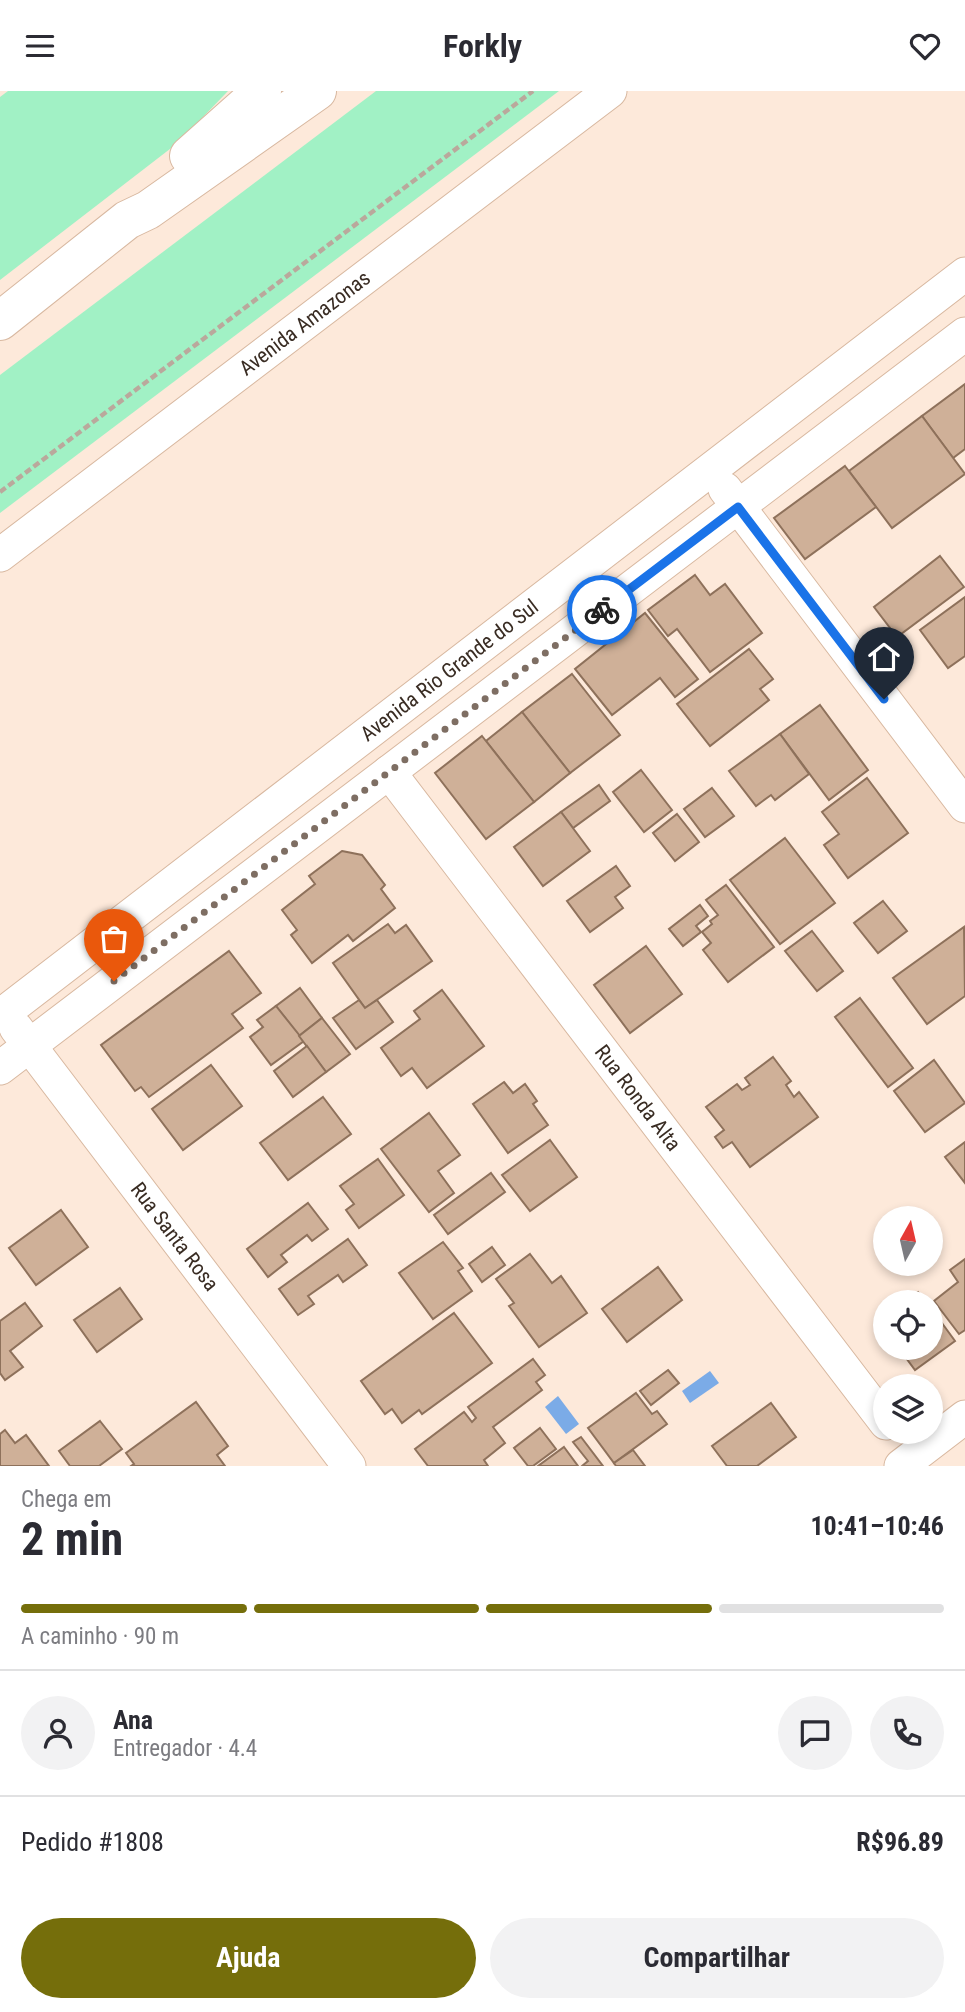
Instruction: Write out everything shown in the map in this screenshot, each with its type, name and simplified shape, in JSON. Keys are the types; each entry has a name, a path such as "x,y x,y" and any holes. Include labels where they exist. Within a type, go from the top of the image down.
{"highway":[{"path":"127,220 142,198 262,91"},
{"path":"0,321 127,220 148,210 317,91"}],"street":[{"name":"Avenida Amazonas","path":"0,555 610,91"},
{"name":"Avenida Rio Grande do Sul","path":"2,1011 965,274"},
{"name":"Avenida Rio Grande do Sul","path":"0,1068 965,334"},
{"path":"711,469 965,806"},
{"name":"Rua Ronda Alta","path":"389,772 873,1406"},
{"name":"Rua Santa Rosa","path":"2,1011 349,1466"},
{"path":"899,1444 910,1463 965,1417"}],"path":[{"path":"0,492 533,91"}],"green space":[{"path":"8,91 228,91 179,142 0,280 0,97"},
{"path":"376,91 559,91 0,513 0,375"}],"water":[{"path":"710,1371 719,1383 690,1403 682,1391"},
{"path":"558,1396 579,1424 566,1434 545,1407"}],"building":[{"path":"965,384 965,449 953,458 922,416"},
{"path":"922,416 965,474 892,528 849,471"},
{"path":"845,466 876,507 805,559 774,518"},
{"path":"940,556 964,587 897,637 874,607"},
{"path":"695,575 710,595 725,584 762,633 710,672 677,629 668,636 648,610"},
{"path":"965,597 965,656 948,668 920,630"},
{"path":"645,613 698,679 675,697 660,678 612,715 575,669"},
{"path":"749,649 773,679 760,689 769,700 710,746 677,704"},
{"path":"572,674 620,735 570,773 522,712"},
{"path":"820,705 868,770 829,800 780,734"},
{"path":"522,712 570,773 534,802 486,741"},
{"path":"780,734 809,774 775,800 771,795 756,806 729,771"},
{"path":"482,736 534,802 486,839 435,773"},
{"path":"641,770 672,810 644,832 613,792"},
{"path":"867,778 908,833 848,878 824,845 839,834 822,812"},
{"path":"599,785 610,801 573,828 561,812"},
{"path":"712,788 734,816 705,837 684,809"},
{"path":"561,812 590,851 543,886 514,847"},
{"path":"677,814 699,842 675,861 653,833"},
{"path":"785,838 835,903 780,944 730,880"},
{"path":"342,851 362,855 385,885 381,889 395,908 353,941 348,935 312,963 291,935 297,930 282,910 315,884 309,876"},
{"path":"616,866 630,886 615,897 623,908 590,932 567,901"},
{"path":"726,885 774,947 728,982 703,950 711,943 702,932 718,915 706,900"},
{"path":"883,901 907,931 878,953 854,923"},
{"path":"700,905 708,916 696,926 701,932 683,946 669,929"},
{"path":"388,924 395,933 406,925 432,961 365,1008 333,963"},
{"path":"964,927 965,996 927,1024 893,978"},
{"path":"812,931 843,971 817,991 785,951"},
{"path":"646,946 682,994 630,1033 594,985"},
{"path":"229,951 261,993 232,1014 243,1028 149,1097 141,1087 135,1091 101,1045"},
{"path":"300,988 322,1018 299,1036 276,1006"},
{"path":"442,990 484,1046 427,1088 412,1068 401,1076 381,1048 420,1019 414,1011"},
{"path":"860,998 913,1068 888,1087 835,1017"},
{"path":"359,1000 365,1008 377,1000 393,1022 356,1049 333,1018"},
{"path":"276,1006 304,1041 271,1065 250,1037 263,1027 257,1020"},
{"path":"322,1018 350,1054 326,1072 299,1036"},
{"path":"307,1046 326,1072 293,1097 274,1071"},
{"path":"773,1057 791,1081 786,1085 794,1097 799,1092 818,1117 750,1167 732,1142 723,1148 715,1137 724,1130 706,1107 737,1084 742,1090 750,1085 745,1078"},
{"path":"934,1060 965,1103 925,1132 894,1091"},
{"path":"211,1065 242,1106 183,1150 152,1109"},
{"path":"504,1082 513,1093 525,1084 537,1101 533,1104 548,1125 508,1153 473,1104"},
{"path":"323,1097 351,1134 288,1180 260,1143"},
{"path":"429,1113 460,1155 438,1171 454,1193 429,1212 381,1149"},
{"path":"550,1140 577,1177 530,1211 502,1175"},
{"path":"965,1142 965,1183 945,1157"},
{"path":"378,1159 404,1195 359,1228 346,1210 354,1204 340,1186"},
{"path":"491,1173 505,1192 448,1234 434,1215"},
{"path":"308,1203 328,1229 312,1241 307,1235 281,1255 287,1262 268,1277 247,1249"},
{"path":"61,1210 88,1247 36,1285 9,1248"},
{"path":"348,1239 367,1265 343,1282 338,1275 308,1296 314,1304 298,1315 279,1289"},
{"path":"443,1242 463,1268 458,1271 472,1291 433,1319 399,1273"},
{"path":"492,1247 505,1265 482,1282 469,1264"},
{"path":"530,1254 552,1283 561,1276 587,1313 539,1347 509,1306 514,1303 496,1279"},
{"path":"965,1259 965,1330 959,1334 943,1313 943,1294 958,1282 950,1270"},
{"path":"658,1267 682,1300 627,1342 602,1309"},
{"path":"120,1288 142,1319 97,1352 74,1320"},
{"path":"25,1303 42,1326 10,1351 23,1367 5,1380 0,1373 0,1321"},
{"path":"454,1313 492,1363 422,1414 419,1410 402,1423 392,1409 385,1414 361,1381"},
{"path":"943,1324 955,1341 943,1350"},
{"path":"533,1359 545,1375 536,1382 542,1390 493,1427 505,1443 484,1460 488,1466 428,1466 415,1449 464,1412 472,1422 476,1418 468,1407"},
{"path":"908,1360 929,1360 915,1370"},
{"path":"668,1370 679,1383 651,1405 640,1391"},
{"path":"636,1393 652,1414 657,1411 667,1424 614,1463 588,1428"},
{"path":"196,1402 228,1446 217,1455 225,1466 131,1466 134,1464 126,1453"},
{"path":"771,1403 796,1437 757,1466 727,1466 712,1446"},
{"path":"100,1421 122,1449 99,1466 70,1466 59,1451"},
{"path":"540,1428 556,1449 533,1466 528,1466 514,1448"},
{"path":"5,1430 15,1443 26,1435 49,1466 0,1466 0,1434"},
{"path":"581,1437 603,1466 582,1466 588,1461 573,1442"},
{"path":"564,1447 578,1466 538,1466"},
{"path":"633,1450 645,1466 616,1466 614,1463"}],"way so far":[{"path":"114,981 602,610"}],"route":[{"path":"602,610 738,507 884,699"}]}
